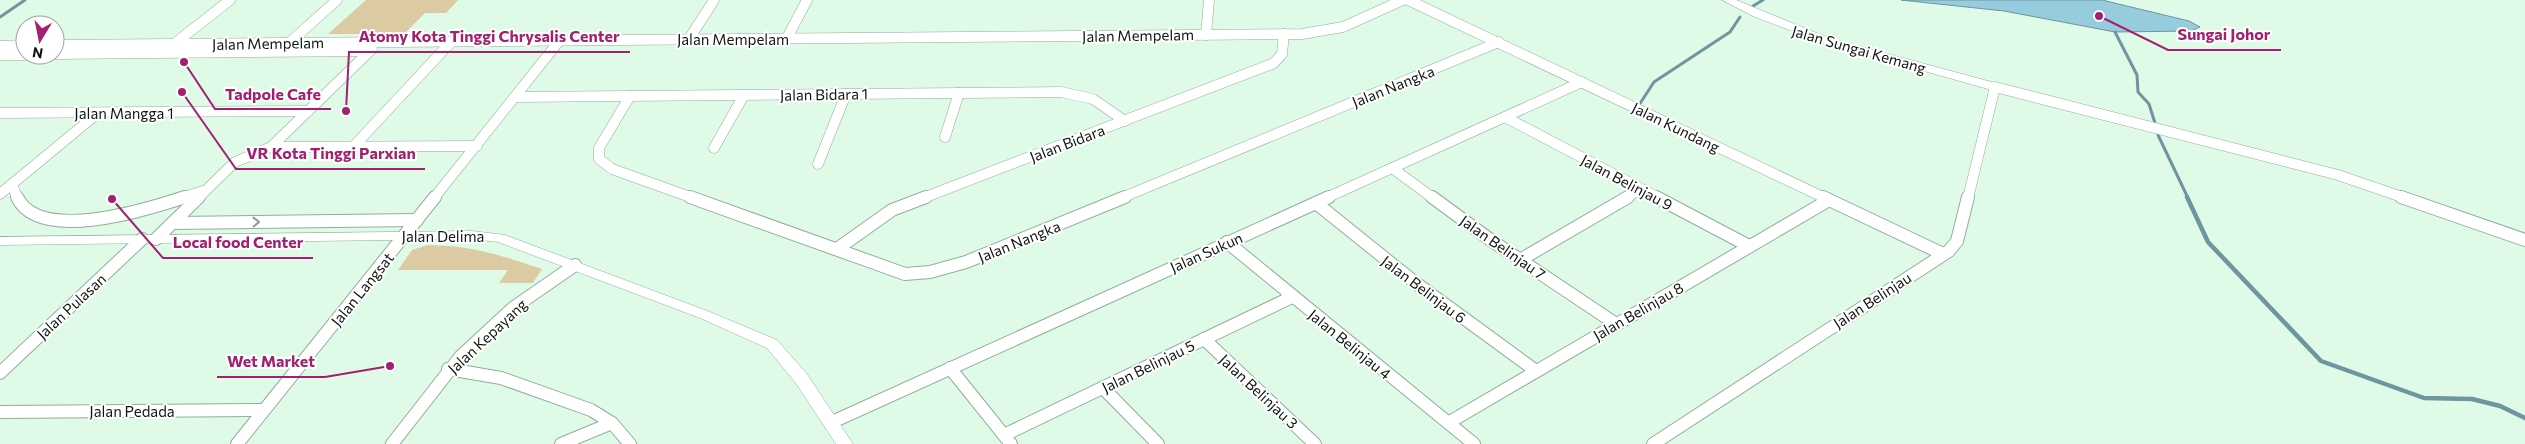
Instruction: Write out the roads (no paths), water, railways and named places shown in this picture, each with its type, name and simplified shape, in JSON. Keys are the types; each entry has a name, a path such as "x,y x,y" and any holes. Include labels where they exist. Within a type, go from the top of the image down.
{"street":[{"path":"174,44 230,0"},
{"path":"289,43 338,0"},
{"path":"689,39 714,0"},
{"path":"787,38 807,0"},
{"path":"1206,35 1209,0"},
{"name":"Jalan Mempelam","path":"65,45 1327,33 1352,26 1403,0"},
{"name":"Jalan Kundang","path":"1408,0 1943,254"},
{"name":"Jalan Sungai Kemang","path":"1727,0 1777,24 1839,46 1995,87"},
{"name":"Jalan Bidara","path":"837,249 892,210 1274,63 1282,54 1284,34"},
{"name":"Jalan Langsat","path":"238,444 560,40"},
{"path":"354,146 452,41"},
{"path":"271,147 378,42"},
{"name":"Jalan Nangka","path":"630,96 599,148 599,159 612,169 905,274 924,275 942,271 1155,186 1273,134 1499,42"},
{"path":"0,46 15,45"},
{"name":"Jalan Mempelam","path":"65,54 369,51"},
{"path":"0,55 15,54"},
{"name":"Jalan Sukun","path":"830,422 1582,82"},
{"path":"1995,87 2338,175 2525,240"},
{"name":"Jalan Belinjau","path":"1653,444 1943,254 1957,241 1995,87"},
{"name":"Jalan Bidara 1","path":"516,97 1061,92 1093,99 1125,121"},
{"path":"945,137 960,93"},
{"path":"818,164 846,94"},
{"path":"714,148 744,95"},
{"name":"Jalan Mangga 1","path":"0,113 308,111"},
{"path":"0,194 98,113"},
{"name":"Jalan Belinjau 9","path":"1505,117 1750,246"},
{"path":"271,147 477,146"},
{"name":"Jalan Pulasan","path":"0,373 149,239 173,223 235,162 271,147"},
{"name":"Jalan Belinjau 7","path":"1392,168 1520,260 1616,324"},
{"path":"12,184 24,208 38,215 71,220 113,216 139,211 207,190"},
{"path":"1520,260 1641,190"},
{"name":"Jalan Belinjau 8","path":"1448,423 1829,200"},
{"name":"Jalan Belinjau 6","path":"1316,202 1412,281 1536,371"},
{"name":"Jalan Delima","path":"173,223 417,220"},
{"name":"Jalan Delima","path":"0,241 487,235 500,238 758,336 772,344 801,378 845,444"},
{"name":"Jalan Belinjau 4","path":"1228,242 1292,297 1474,444"},
{"name":"Jalan Kepayang","path":"392,444 448,369 513,308 575,265"},
{"name":"Jalan Belinjau 5","path":"1008,440 1103,388 1292,297"},
{"name":"Jalan Belinjau 3","path":"1204,339 1315,444"},
{"path":"950,368 1008,440"},
{"path":"448,369 512,382 591,410 612,423 630,444"},
{"path":"1103,388 1158,444"},
{"name":"Jalan Pedada","path":"0,412 264,410"},
{"path":"560,444 612,423"}],"water":[{"path":"1901,0 2102,0 2189,21 2200,27 2191,31 2115,32 2004,11"}],"waterway":[{"path":"0,17 25,0"},
{"path":"1753,6 1763,0"},
{"path":"1639,105 1654,82 1730,32 1740,17"},
{"path":"2115,32 2137,75 2138,92 2149,104 2155,123"},
{"path":"2158,135 2188,198"},
{"path":"2187,197 2208,242 2321,361 2424,398 2472,399 2500,406 2525,418"}],"place":[{"name":"Sungai Johor","path":"2099,16"},
{"name":"Tadpole Cafe","path":"184,62"},
{"name":"VR Kota Tinggi Parxian","path":"182,92"},
{"name":"Atomy Kota Tinggi Chrysalis Center","path":"346,111"},
{"name":"Local food Center","path":"112,199"},
{"name":"Wet Market","path":"390,366"}]}
